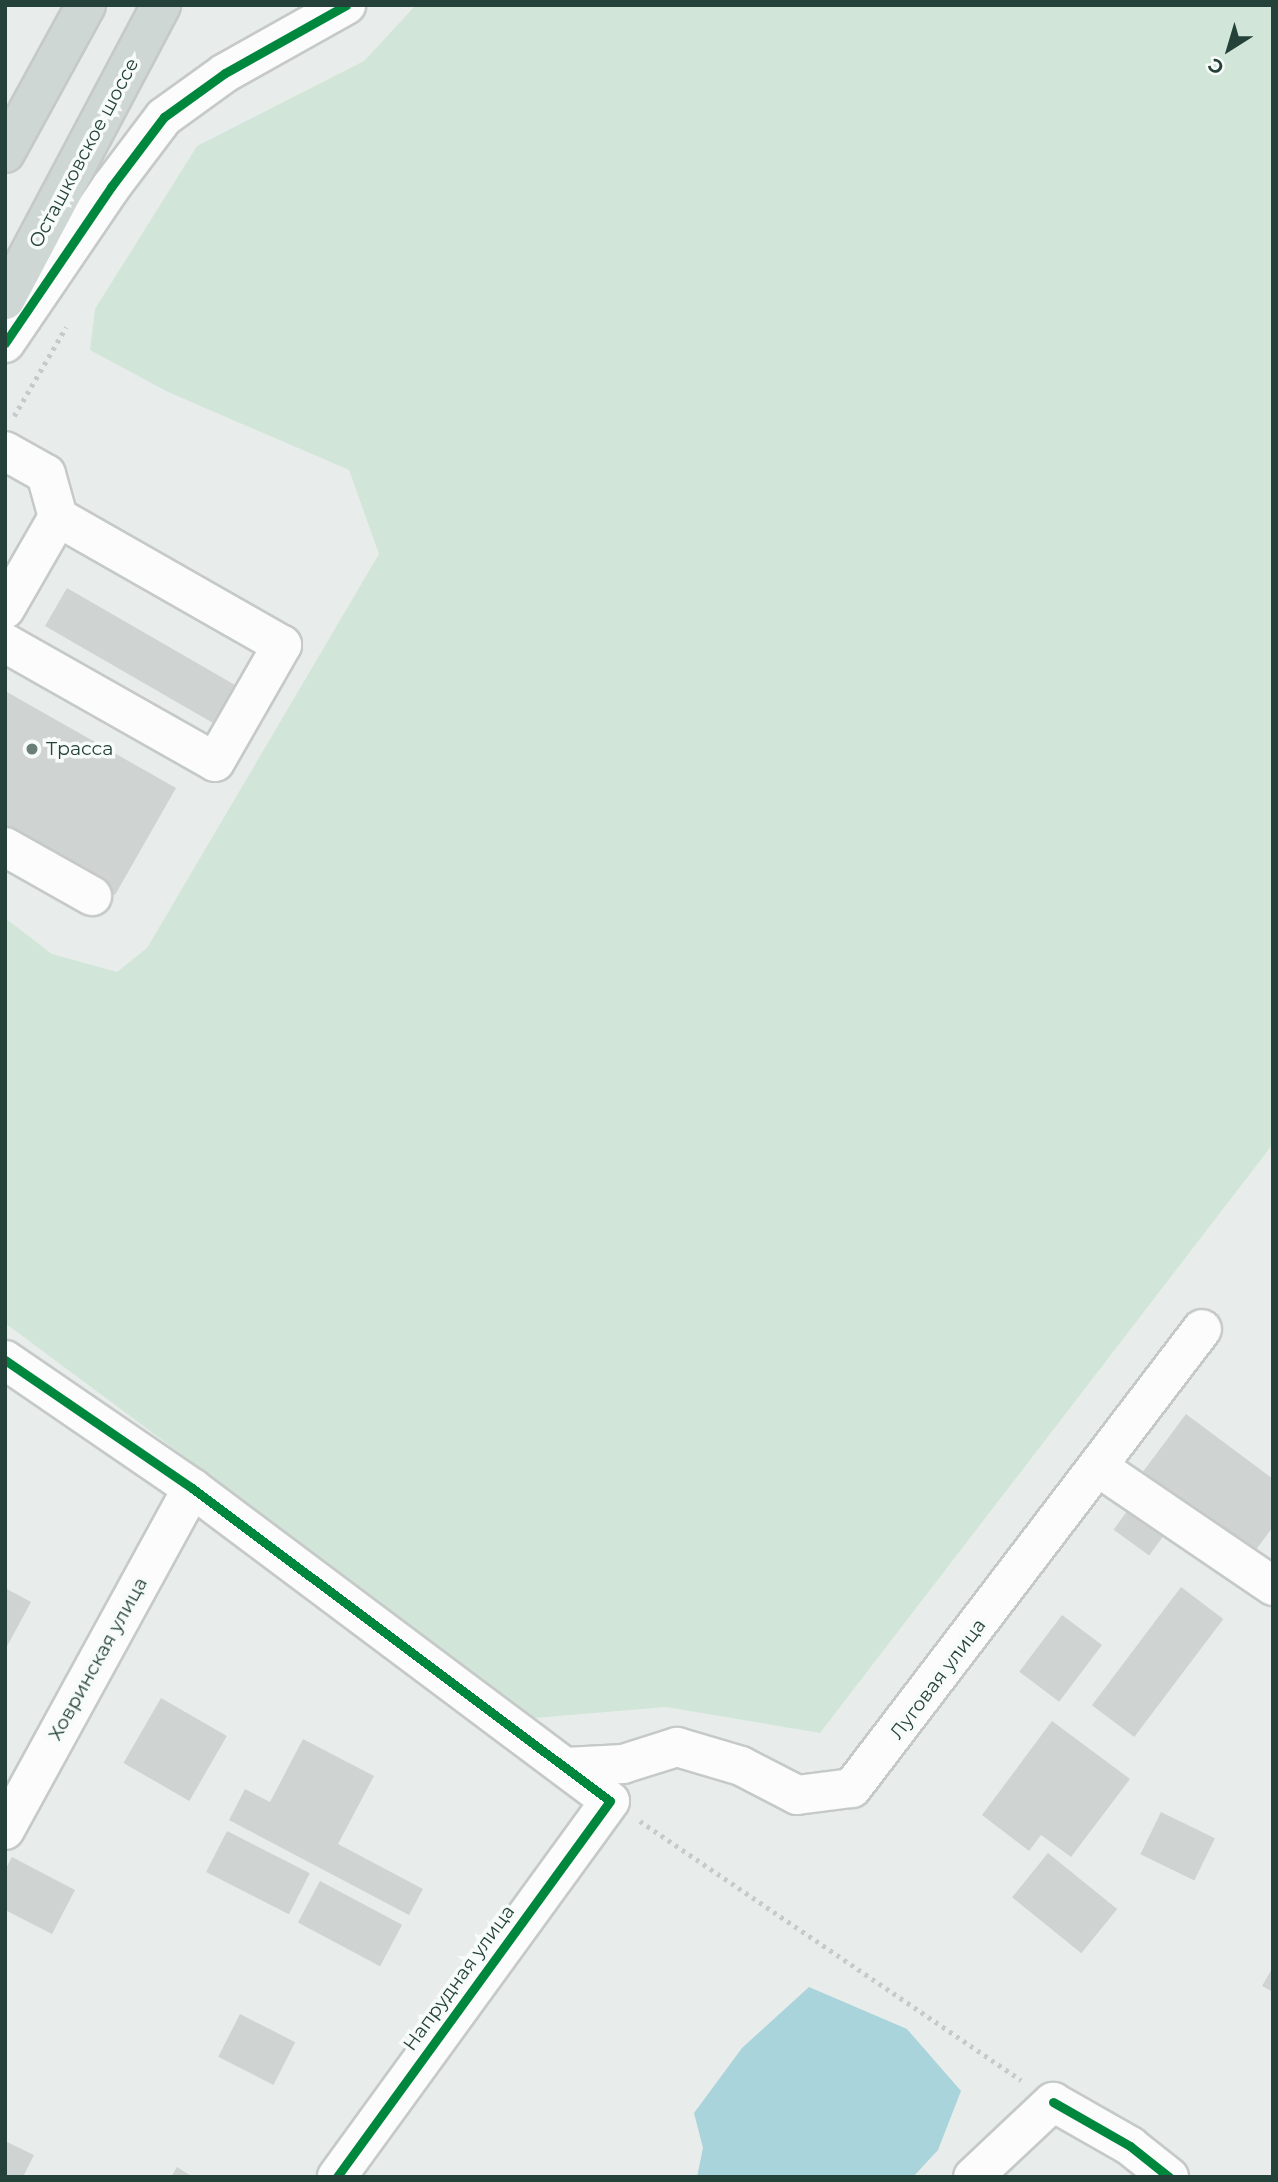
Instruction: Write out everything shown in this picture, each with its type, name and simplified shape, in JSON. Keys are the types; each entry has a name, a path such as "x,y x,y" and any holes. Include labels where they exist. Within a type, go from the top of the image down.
{"main road":[{"path":"5,153 86,5"},
{"name":"Осташковское шоссе","path":"5,300 162,5"}],"street":[{"path":"5,343 164,117 225,73 346,5"},
{"path":"5,643 215,762 282,645 58,517 46,474 9,435"},
{"path":"5,609 58,517"},
{"path":"5,847 92,896"},
{"name":"Луговая улица","path":"566,1768 623,1764 677,1746 741,1766 797,1795 852,1788 1202,1329"},
{"path":"5,1360 191,1488 610,1801"},
{"path":"1098,1467 1273,1586"},
{"name":"Ховринская улица","path":"5,1830 191,1488"},
{"name":"Напрудная улица","path":"337,2177 610,1801"},
{"path":"973,2177 1053,2102 1130,2146 1169,2177"}],"path":[{"path":"9,435 73,314"},
{"path":"610,1801 1053,2102"}],"green space":[{"path":"416,5 1273,5 1273,1144 820,1733 666,1707 535,1718 5,1323 5,918 52,954 117,972 147,948 379,554 349,470 168,392 90,350 95,309 197,146 364,61"}],"water":[{"path":"809,1987 907,2029 961,2091 938,2150 913,2177 697,2177 703,2148 694,2113 742,2048"}],"building":[{"path":"67,588 238,687 216,725 45,626"},
{"path":"7,692 176,788 115,895 5,832"},
{"path":"1186,1414 1273,1479 1273,1527 1249,1559 1139,1477"},
{"path":"1133,1503 1169,1529 1149,1556 1114,1530"},
{"path":"1181,1587 1223,1619 1134,1737 1092,1705"},
{"path":"5,1588 31,1602 5,1650"},
{"path":"1062,1615 1102,1645 1059,1702 1019,1672"},
{"path":"161,1698 227,1736 189,1801 124,1763"},
{"path":"1052,1721 1130,1779 1071,1857 1041,1835 1029,1851 982,1815"},
{"path":"303,1739 374,1776 338,1844 423,1889 409,1915 229,1820 245,1789 270,1802"},
{"path":"1161,1812 1215,1838 1194,1881 1140,1854"},
{"path":"227,1831 310,1873 289,1914 206,1872"},
{"path":"1048,1853 1117,1909 1081,1953 1012,1897"},
{"path":"12,1857 75,1890 52,1934 5,1910 5,1870"},
{"path":"320,1881 402,1925 380,1966 298,1922"},
{"path":"1273,1967 1273,1992 1262,1986"},
{"path":"240,2014 295,2042 273,2085 218,2057"},
{"path":"5,2141 34,2155 23,2177 5,2177"},
{"path":"177,2167 193,2177 171,2177"}],"cycle path":[{"path":"5,343 111,187 164,117 225,73 346,5"},
{"path":"5,1360 192,1488 610,1801 337,2177"},
{"path":"1053,2102 1130,2146 1169,2177"}],"place":[{"name":"Трасса","path":"32,749"}]}
